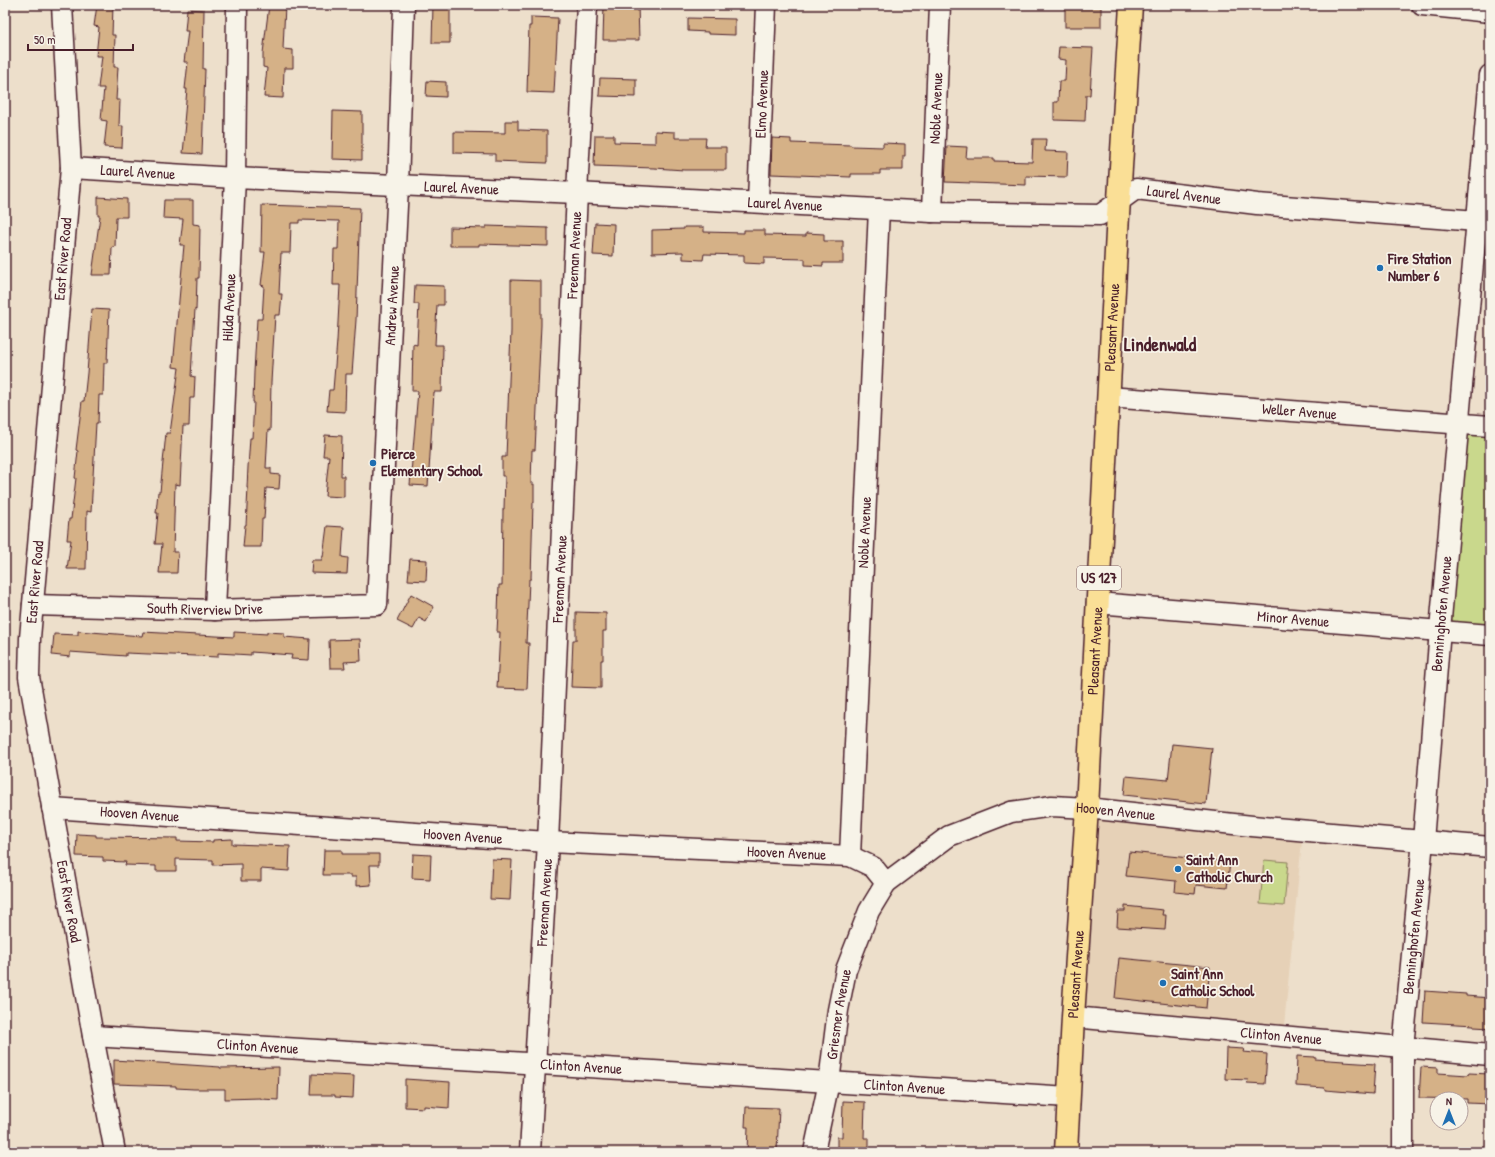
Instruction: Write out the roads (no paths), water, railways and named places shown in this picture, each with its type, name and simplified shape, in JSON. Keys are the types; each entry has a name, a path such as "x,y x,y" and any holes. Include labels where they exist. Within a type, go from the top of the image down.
{"main road":[{"name":"Pleasant Avenue","path":"1066,1152 1073,1017 1087,808 1108,397 1131,5"}],"street":[{"name":"East River Road","path":"62,5 71,168 30,638 29,677 115,1152"},
{"name":"Hilda Avenue","path":"215,610 235,178 237,5"},
{"name":"Andrew Avenue","path":"377,605 398,186 404,5"},
{"name":"Freeman Avenue","path":"530,1152 548,842 577,193 587,5"},
{"name":"Elmo Avenue","path":"758,202 766,5"},
{"name":"Noble Avenue","path":"932,212 940,5"},
{"path":"1422,5 1490,12"},
{"name":"Benninghofen Avenue","path":"1403,1152 1403,1047 1423,841 1459,423 1483,222 1490,75"},
{"name":"Laurel Avenue","path":"71,168 235,178 577,193 932,212 1100,214 1136,189 1257,204 1483,222"},
{"name":"Noble Avenue","path":"850,856 879,209"},
{"name":"Weller Avenue","path":"1108,397 1490,426"},
{"name":"Minor Avenue","path":"1097,603 1490,635"},
{"name":"South Riverview Drive","path":"33,605 215,610 377,605"},
{"name":"Hooven Avenue","path":"52,808 548,842 850,856 873,867 886,883 949,836 1011,812 1052,806 1087,808 1236,824 1490,847"},
{"name":"Griesmer Avenue","path":"814,1152 829,1082 838,1010 846,970 869,911 886,883"},
{"name":"Clinton Avenue","path":"1073,1017 1490,1055"},
{"name":"Clinton Avenue","path":"93,1036 1069,1097"}],"place":[{"name":"Fire Station Number 6","path":"1380,268"},
{"name":"Pierce Elementary School","path":"373,463"},
{"name":"Saint Ann Catholic Church","path":"1178,869"},
{"name":"Saint Ann Catholic School","path":"1163,983"}],"district":[{"name":"Lindenwald","path":"1160,344"}]}
